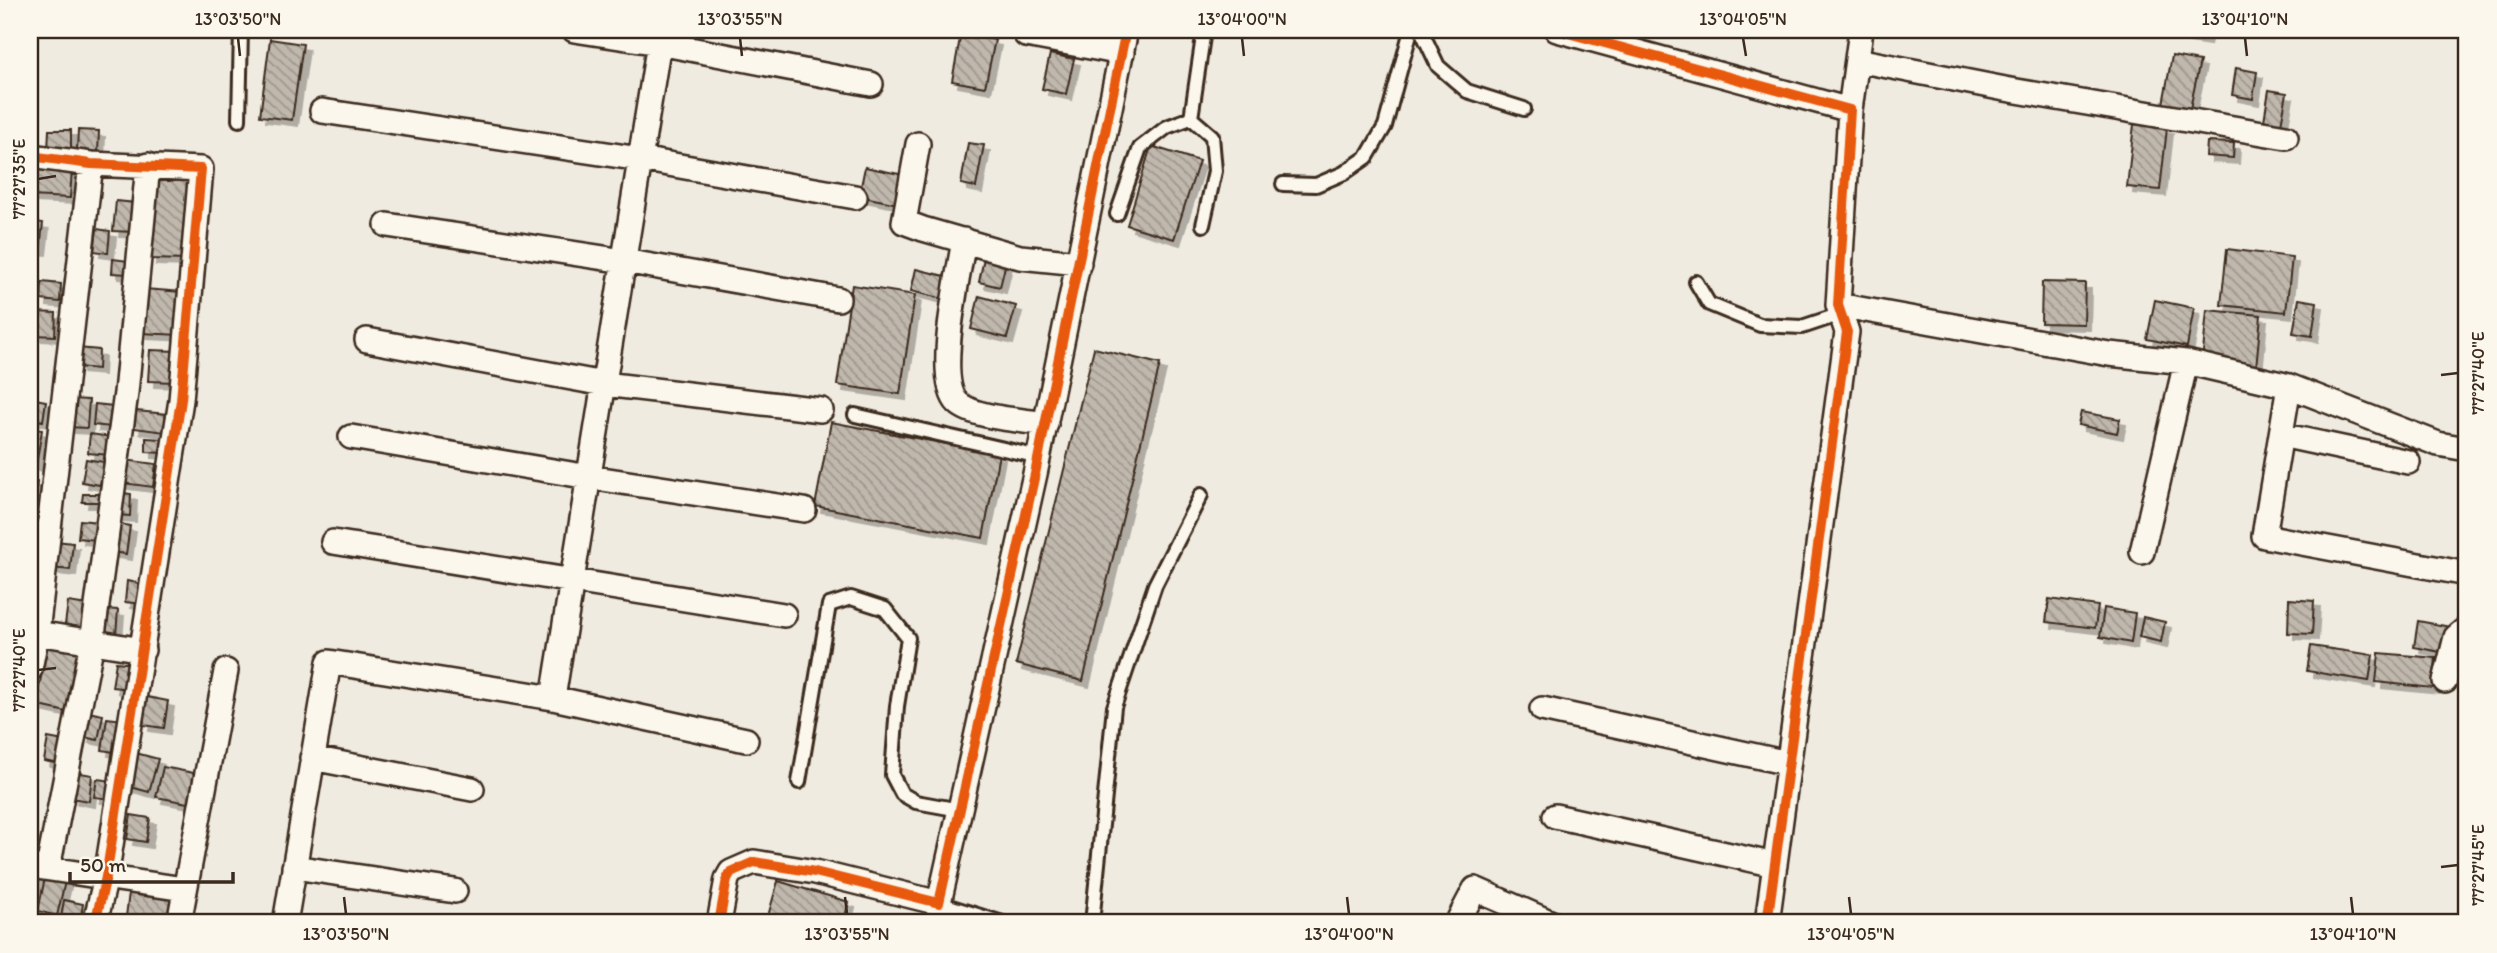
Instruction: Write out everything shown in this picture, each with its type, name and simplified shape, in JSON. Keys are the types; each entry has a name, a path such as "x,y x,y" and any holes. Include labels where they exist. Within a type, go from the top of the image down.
{"street":[{"path":"574,30 660,36 871,84"},
{"path":"719,923 727,879 732,872 754,862 814,872 936,913 1039,457 1126,30"},
{"path":"1557,30 1850,110"},
{"path":"1767,923 1847,332 1840,309 1850,110 1861,30"},
{"path":"1026,35 1122,52"},
{"path":"553,698 660,36"},
{"path":"1857,60 2286,137"},
{"path":"322,111 640,159 855,197"},
{"path":"918,145 904,222 1020,257 1079,262"},
{"path":"30,156 91,164 201,169 181,400 106,877 95,923"},
{"path":"30,669 37,633 91,164"},
{"path":"148,165 127,393 92,642 39,867 184,889"},
{"path":"387,225 624,261 838,299"},
{"path":"964,240 948,346 947,382 957,402 979,413 1046,424"},
{"path":"1840,309 2109,354 2186,362 2289,386 2438,444 2467,449"},
{"path":"367,340 604,384 821,410"},
{"path":"2142,552 2186,362"},
{"path":"2289,386 2264,536 2467,574"},
{"path":"2281,435 2408,462"},
{"path":"351,437 804,510"},
{"path":"333,542 784,615"},
{"path":"2445,681 2456,637 2467,628"},
{"path":"37,633 143,650"},
{"path":"285,923 328,662 553,698 746,740"},
{"path":"179,923 226,671"},
{"path":"1542,709 1788,763"},
{"path":"313,758 472,789"},
{"path":"1555,816 1775,865"},
{"path":"294,867 455,891"},
{"path":"1457,923 1475,889 1552,923"}],"lane":[{"path":"239,120 241,30"},
{"path":"1191,118 1204,30"},
{"path":"1283,184 1316,185 1344,173 1367,157 1385,127 1411,30"},
{"path":"1421,30 1438,66 1467,91 1524,109"},
{"path":"1117,214 1140,148 1167,127 1191,118"},
{"path":"1191,118 1212,136 1215,171 1203,225"},
{"path":"1696,282 1709,304 1760,326 1802,327 1840,309"},
{"path":"855,415 1039,457"},
{"path":"1092,923 1114,707 1155,585 1201,495"},
{"path":"799,782 830,605 851,598 885,609 908,638 897,706 892,775 902,794 916,802 960,810"},
{"path":"936,913 1003,923"}],"building":[{"path":"2147,30 2206,30 2204,39"},
{"path":"961,33 995,40 985,87 952,81"},
{"path":"270,39 303,44 292,120 260,116"},
{"path":"1050,54 1074,59 1066,94 1042,89"},
{"path":"2172,56 2200,61 2190,109 2163,104"},
{"path":"2236,68 2257,72 2253,99 2232,95"},
{"path":"2269,90 2287,93 2280,130 2263,127"},
{"path":"2134,124 2167,128 2160,190 2127,187"},
{"path":"49,130 71,130 71,150 48,150"},
{"path":"78,130 99,131 98,152 77,150"},
{"path":"2207,142 2234,143 2233,158 2206,156"},
{"path":"968,143 984,145 976,187 961,184"},
{"path":"1151,146 1199,161 1174,239 1127,225"},
{"path":"865,167 904,175 898,204 859,196"},
{"path":"31,168 72,169 70,198 30,196"},
{"path":"152,176 188,177 186,260 150,259"},
{"path":"116,201 136,203 133,232 113,231"},
{"path":"30,221 43,223 40,249 30,248"},
{"path":"97,229 110,231 108,253 94,251"},
{"path":"2227,249 2292,257 2286,312 2221,305"},
{"path":"985,253 1007,258 1000,287 979,282"},
{"path":"113,259 129,261 128,274 112,273"},
{"path":"916,269 957,279 952,301 911,291"},
{"path":"42,282 61,284 60,302 41,300"},
{"path":"2042,282 2085,283 2084,324 2041,323"},
{"path":"852,285 915,295 900,394 837,385"},
{"path":"144,289 183,292 180,335 141,333"},
{"path":"979,296 1016,306 1007,338 971,329"},
{"path":"2299,299 2317,302 2312,336 2293,333"},
{"path":"2155,300 2194,308 2187,347 2147,339"},
{"path":"2207,310 2261,315 2256,368 2202,363"},
{"path":"36,312 56,313 55,336 35,335"},
{"path":"78,348 99,350 98,369 77,367"},
{"path":"1094,348 1160,364 1083,681 1016,664"},
{"path":"150,350 177,351 175,382 148,381"},
{"path":"30,398 46,401 43,421 30,419"},
{"path":"70,399 89,400 87,428 68,427"},
{"path":"95,404 113,406 111,427 93,425"},
{"path":"136,411 167,414 165,432 134,428"},
{"path":"2081,412 2120,419 2117,433 2078,425"},
{"path":"831,422 999,454 983,538 815,506"},
{"path":"30,428 42,430 36,465 30,463"},
{"path":"90,434 112,437 110,455 88,453"},
{"path":"146,438 162,439 162,453 146,452"},
{"path":"86,459 104,462 100,485 82,482"},
{"path":"124,460 156,464 153,487 122,483"},
{"path":"30,481 37,482 34,505 30,504"},
{"path":"117,492 131,494 130,516 115,515"},
{"path":"83,494 102,494 102,502 82,502"},
{"path":"80,520 98,522 96,540 78,538"},
{"path":"116,523 130,526 126,554 112,552"},
{"path":"55,541 73,543 70,570 52,568"},
{"path":"127,581 145,584 143,604 125,602"},
{"path":"2049,599 2098,606 2095,628 2046,622"},
{"path":"2289,599 2314,601 2312,634 2288,633"},
{"path":"68,602 88,605 85,628 65,625"},
{"path":"2104,608 2135,613 2131,643 2100,637"},
{"path":"103,609 118,610 116,635 101,634"},
{"path":"2143,617 2165,622 2161,642 2139,637"},
{"path":"2418,621 2451,627 2446,653 2414,647"},
{"path":"48,645 85,653 71,713 35,705"},
{"path":"2311,646 2373,655 2369,681 2307,671"},
{"path":"2379,653 2436,658 2433,688 2376,682"},
{"path":"116,662 133,664 130,689 112,687"},
{"path":"147,697 168,701 164,728 143,725"},
{"path":"88,712 103,715 98,740 83,737"},
{"path":"107,718 124,720 119,753 102,750"},
{"path":"48,738 64,741 60,764 44,761"},
{"path":"136,753 158,759 149,792 127,786"},
{"path":"163,767 199,774 193,804 156,797"},
{"path":"75,772 92,775 89,801 71,798"},
{"path":"97,779 113,781 111,799 94,797"},
{"path":"131,815 150,818 146,842 127,839"},
{"path":"30,871 38,873 33,905 30,905"},
{"path":"46,873 66,877 57,916 38,911"},
{"path":"778,881 849,902 843,923 766,923"},
{"path":"129,892 172,897 169,922 126,917"},
{"path":"64,900 83,904 80,923 60,923"}],"cycle path":[{"path":"719,923 727,879 731,872 754,862 815,872 939,903 1035,474 1126,30"},
{"path":"1557,30 1850,110 1838,305 1847,332 1767,923"},
{"path":"30,156 91,164 201,169 181,400 106,877 95,923"}]}
